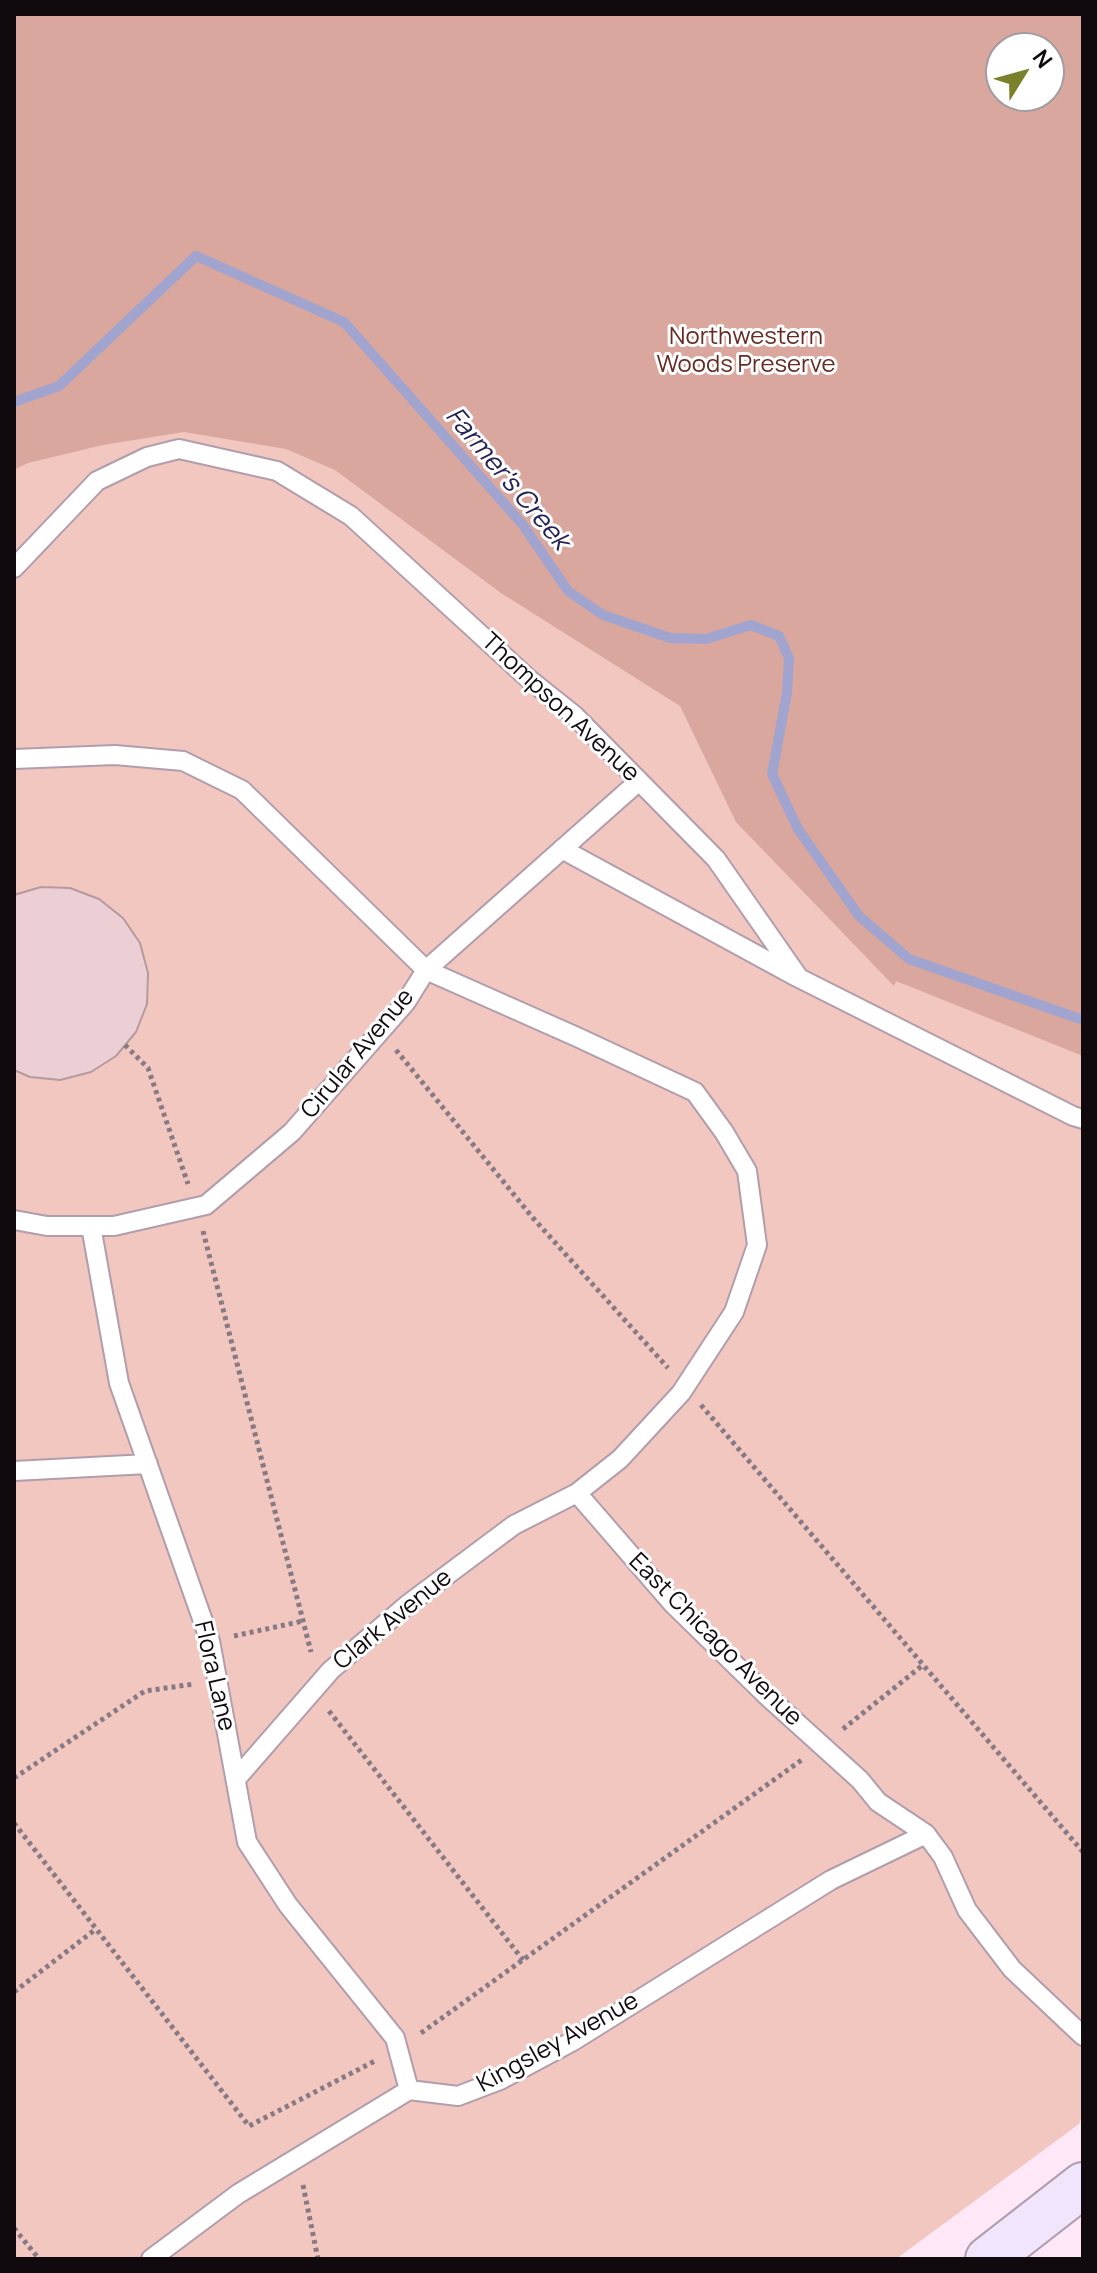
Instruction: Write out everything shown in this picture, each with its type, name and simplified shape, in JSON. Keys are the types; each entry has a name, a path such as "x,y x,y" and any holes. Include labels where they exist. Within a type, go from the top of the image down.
{"street":[{"path":"988,2259 1083,2185"}],"lane":[{"name":"Thompson Avenue","path":"14,568 97,481 147,457 179,449 277,471 351,516 383,542 530,680 574,715 716,859 799,978 1083,1119"},
{"name":"Cirular Avenue","path":"14,759 115,755 183,761 242,790 426,970 406,1002 292,1132 206,1205 114,1226 47,1226 14,1220"},
{"path":"577,1493 620,1459 686,1386 734,1312 757,1245 747,1171 695,1092 426,970 639,781"},
{"path":"562,849 799,978"},
{"name":"Flora Lane","path":"91,1226 119,1383 210,1641 247,1842 288,1905 395,2038 409,2090"},
{"path":"14,1471 148,1464"},
{"name":"Clark Avenue","path":"236,1779 331,1670 407,1605 514,1525 577,1493"},
{"name":"East Chicago Avenue","path":"577,1493 673,1604 860,1780 878,1802 926,1834 943,1857 967,1910 1003,1957 1083,2036"},
{"name":"Kingsley Avenue","path":"409,2090 458,2096 500,2080 573,2041 831,1880 926,1834"},
{"path":"151,2259 238,2194 409,2090"}],"path":[{"path":"380,1031 533,1218 686,1386 1083,1852"},
{"path":"125,1045 148,1068 197,1207 319,1683 329,1710 523,1960"},
{"path":"210,1641 303,1621"},
{"path":"14,1823 249,2126 398,2049 821,1746 923,1665"},
{"path":"14,1778 145,1691 218,1681"},
{"path":"14,1992 96,1929"},
{"path":"297,2158 318,2259"},
{"path":"14,2228 39,2259"}],"green space":[{"path":"14,14 1083,14 1083,2115 1079,2124 896,2259 14,2259"},
{"name":"Northwestern Woods Preserve","path":"14,14 1083,14 1083,1056 896,981 894,986 736,822 680,706 501,593 335,470 286,449 184,432 103,445 28,463 14,470"}],"building":[{"path":"41,887 70,888 99,899 123,918 140,943 148,973 147,1004 136,1032 116,1056 91,1072 60,1080 30,1077 14,1070 14,895"}],"waterway":[{"name":"Farmer's Creek","path":"14,402 59,386 196,256 344,322 523,525 568,591 603,615 670,638 706,639 751,625 779,636 789,658 787,693 772,774 798,829 859,916 909,959 1083,1020"}]}
